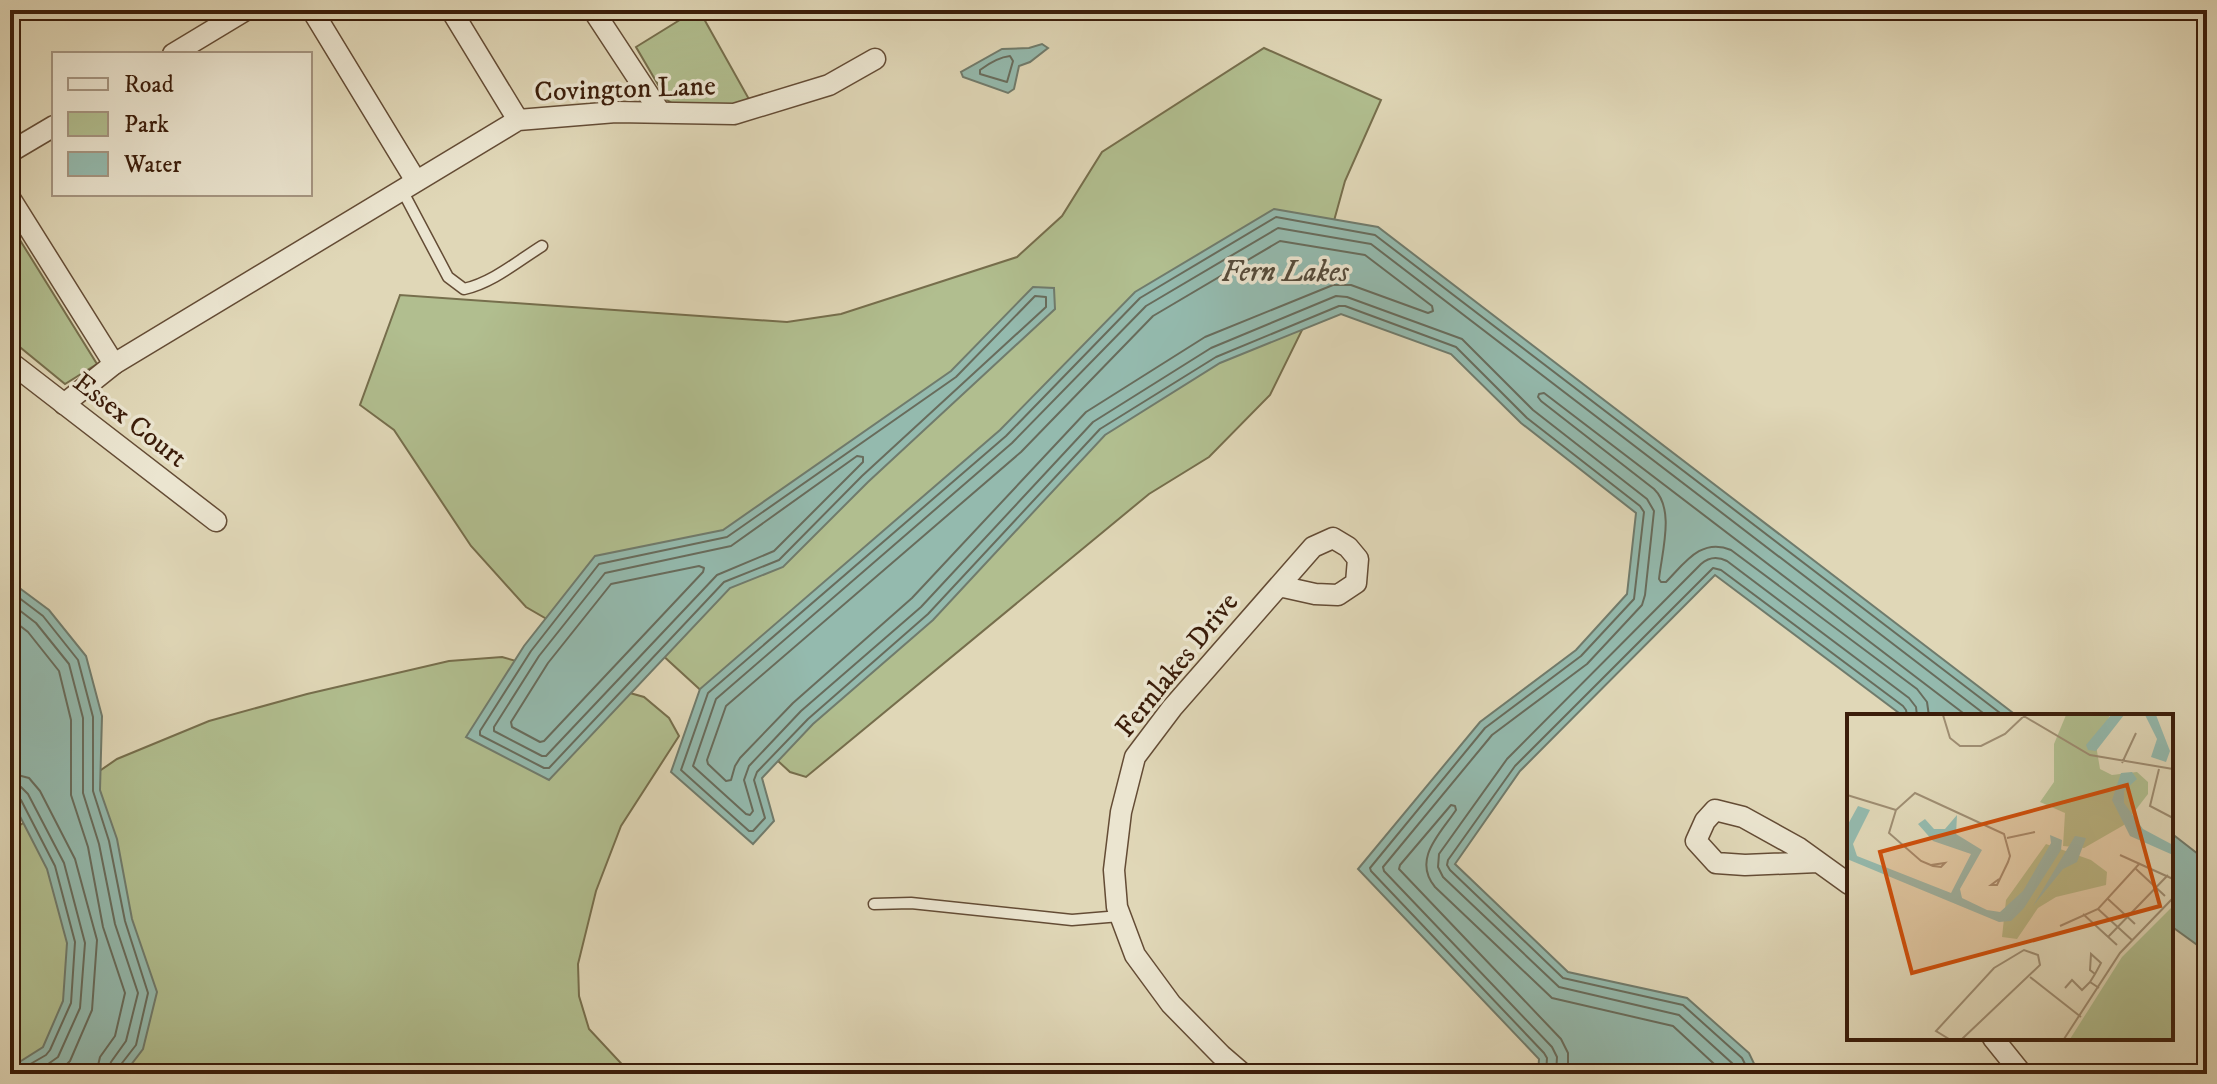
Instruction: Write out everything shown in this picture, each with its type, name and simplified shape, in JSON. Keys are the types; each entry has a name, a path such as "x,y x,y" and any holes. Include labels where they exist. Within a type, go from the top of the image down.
{"street":[{"path":"176,52 246,10"},
{"path":"312,10 409,185"},
{"path":"451,10 518,120"},
{"path":"593,10 660,112"},
{"name":"Covington Lane","path":"64,404 114,364 518,120 616,112 734,114 829,85 875,59"},
{"path":"10,152 52,127"},
{"path":"10,198 114,364"},
{"name":"Essex Court","path":"10,362 216,521"},
{"name":"Fernlakes Drive","path":"1243,1074 1171,1004 1135,955 1117,907 1114,870 1121,812 1135,757 1172,708 1279,586"},
{"path":"1818,862 1716,863 1696,841 1705,821 1715,810 1743,817 1799,848 1847,883"},
{"path":"1995,1040 2022,1074"}],"lane":[{"path":"409,185 448,277 464,289 487,280 542,246"},
{"path":"874,904 911,903 1072,920 1120,916"}],"green space":[{"path":"699,10 750,101 688,113 667,100 636,47"},
{"path":"1264,48 1381,100 1345,181 1306,322 1270,395 1209,457 1149,494 806,777 790,772 660,653 571,633 526,607 471,546 394,430 360,405 400,295 787,322 841,314 1017,257 1062,216 1102,152"},
{"path":"10,224 97,364 65,384 10,339"},
{"path":"502,657 644,697 669,718 679,736 621,826 596,891 578,964 579,996 589,1029 631,1074 10,1074 10,832 117,759 209,721 307,694 449,661"}],"water":[{"path":"1042,44 1048,48 1030,62 1019,66 1014,89 1008,93 963,77 961,72 1002,49"},
{"name":"Fern Lakes","path":"1274,209 1378,227 2014,714 1900,714 1715,575 1520,771 1455,864 1568,972 1687,998 1749,1053 1759,1074 1538,1074 1539,1059 1358,869 1480,722 1576,650 1627,594 1636,513 1521,423 1451,354 1341,314 1220,363 1105,435 933,620 813,724 762,778 774,821 753,844 671,772 700,689 1000,430 1135,292"},
{"path":"1033,287 1054,288 1055,309 868,482 783,567 730,588 549,780 466,737 524,646 595,556 723,530 951,371"},
{"path":"10,581 49,610 86,656 102,716 100,790 117,839 132,919 157,992 143,1049 124,1074 10,1074 10,1068 43,1047 63,1001 67,943 47,869 10,797"},
{"path":"2173,835 2207,861 2207,952 2173,927"}]}
